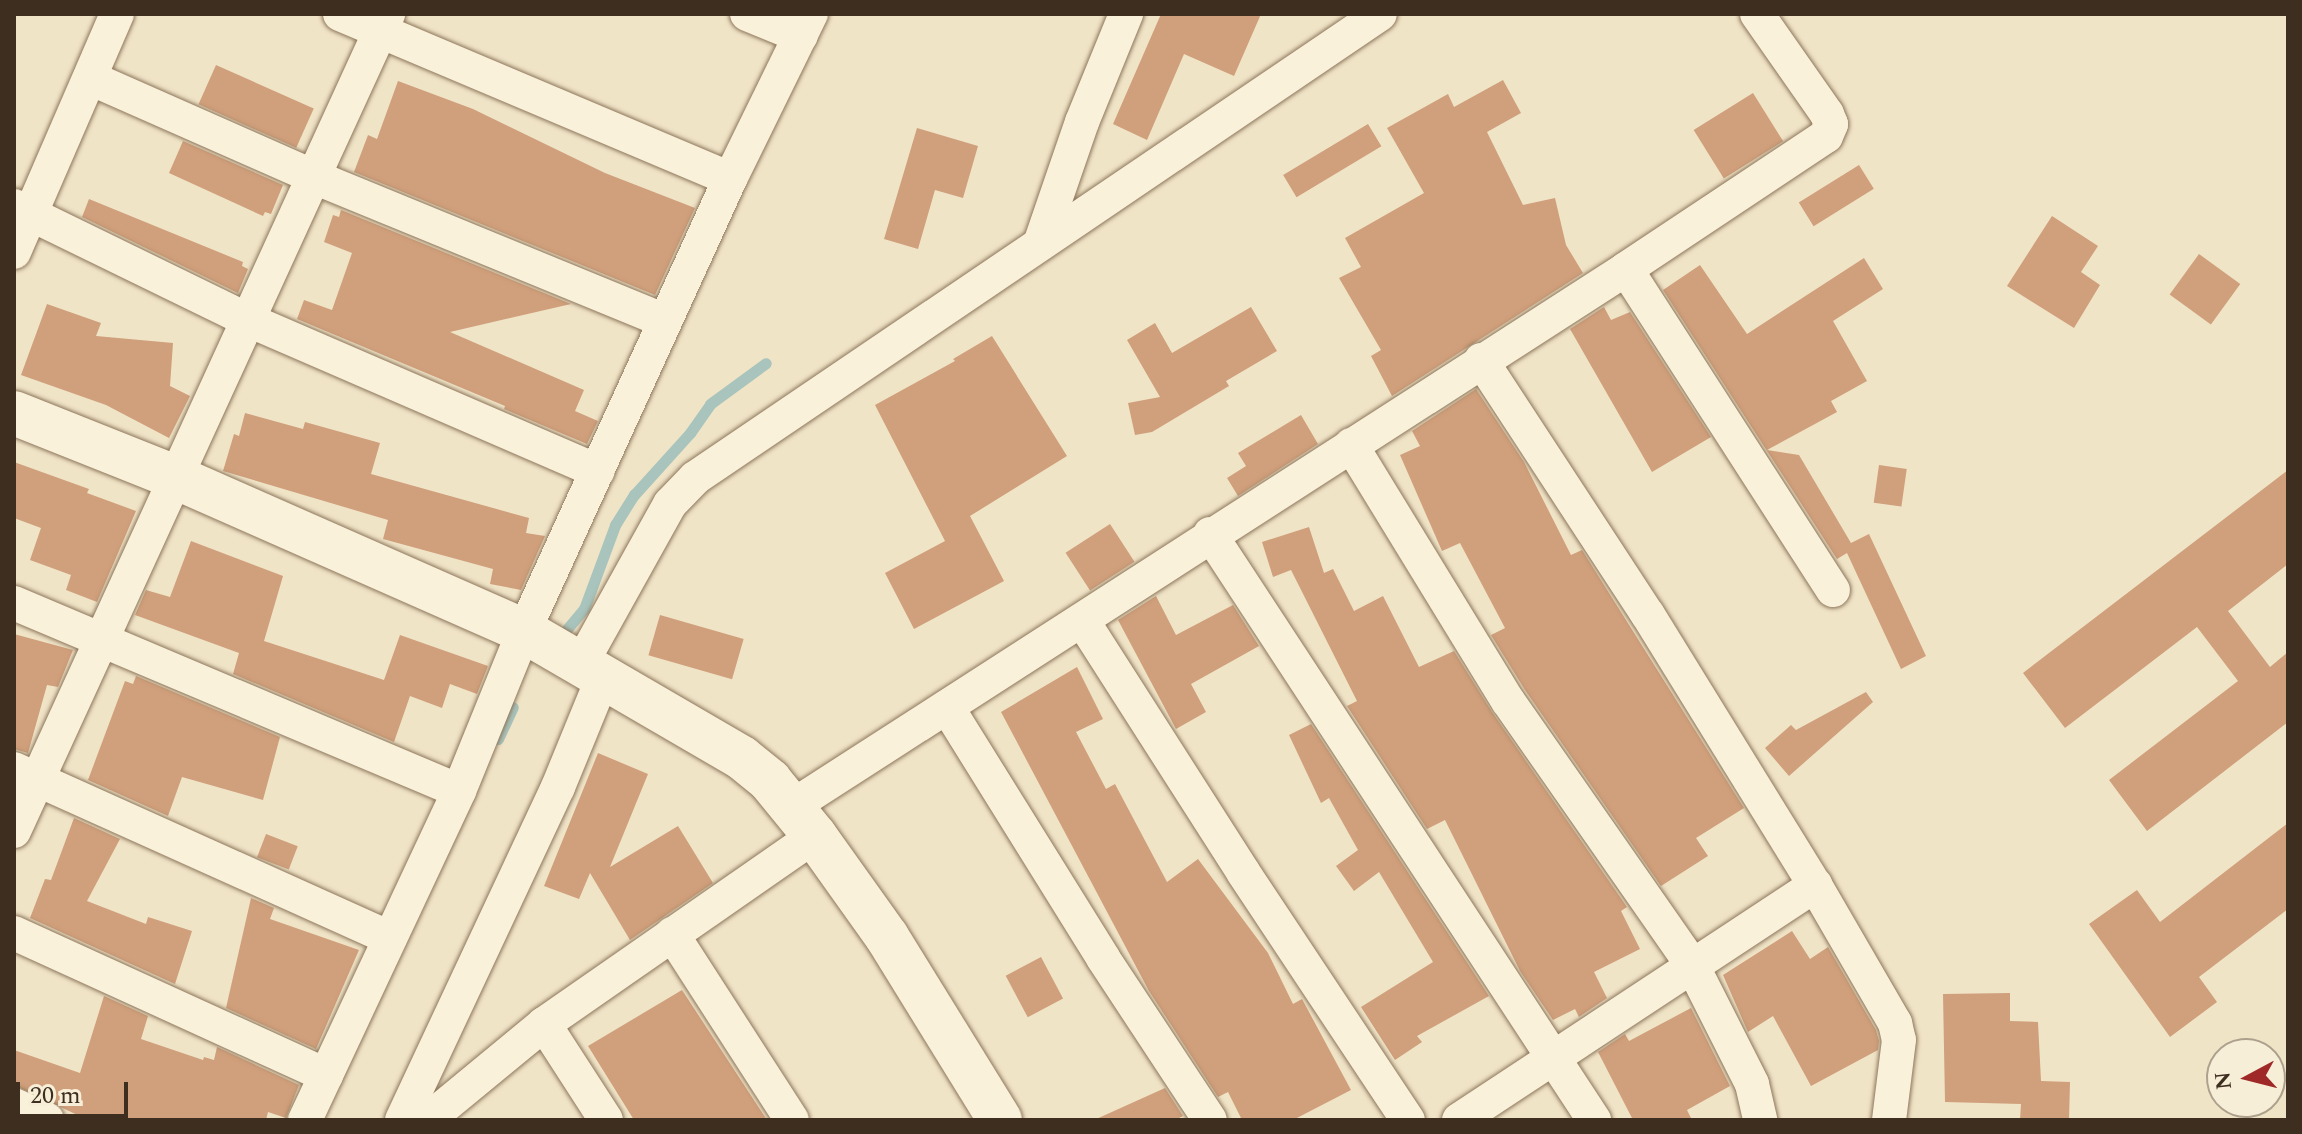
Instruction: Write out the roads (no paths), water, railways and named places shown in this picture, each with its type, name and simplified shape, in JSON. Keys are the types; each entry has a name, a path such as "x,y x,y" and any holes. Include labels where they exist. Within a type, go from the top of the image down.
{"street":[{"path":"14,252 23,210 90,78 117,14"},
{"path":"340,14 384,23 730,179"},
{"path":"305,1120 459,791 524,631 665,321 806,25 747,14"},
{"path":"1041,241 1082,122 1126,14"},
{"path":"419,1114 558,787 593,669 670,504 695,478 1380,14"},
{"path":"419,1114 672,934 803,821 947,707 1210,534 1626,269 1826,136 1831,124 1827,114 1757,14"},
{"path":"14,831 25,774 102,639 384,23"},
{"path":"90,78 314,177 665,321"},
{"path":"23,210 246,319 598,471"},
{"path":"1626,269 1833,590"},
{"path":"1481,360 1648,615 1815,885 1899,1031 1889,1120"},
{"path":"14,413 175,477 524,631 742,758 770,781 803,821 887,937 1000,1120"},
{"path":"1351,445 1508,701 1692,965 1752,1084 1760,1120"},
{"path":"1210,534 1594,1120"},
{"path":"14,603 459,791"},
{"path":"1082,620 1243,872 1408,1120"},
{"path":"947,707 1103,958 1210,1120"},
{"path":"25,774 390,938"},
{"path":"1459,1120 1815,885"},
{"path":"14,933 326,1075"},
{"path":"672,934 792,1120"},
{"path":"544,1024 606,1120"},
{"path":"14,1105 47,1120"}],"waterway":[{"path":"567,629 584,609 615,525 634,495 690,433 710,404 766,363"},
{"path":"498,739 513,707"}]}
